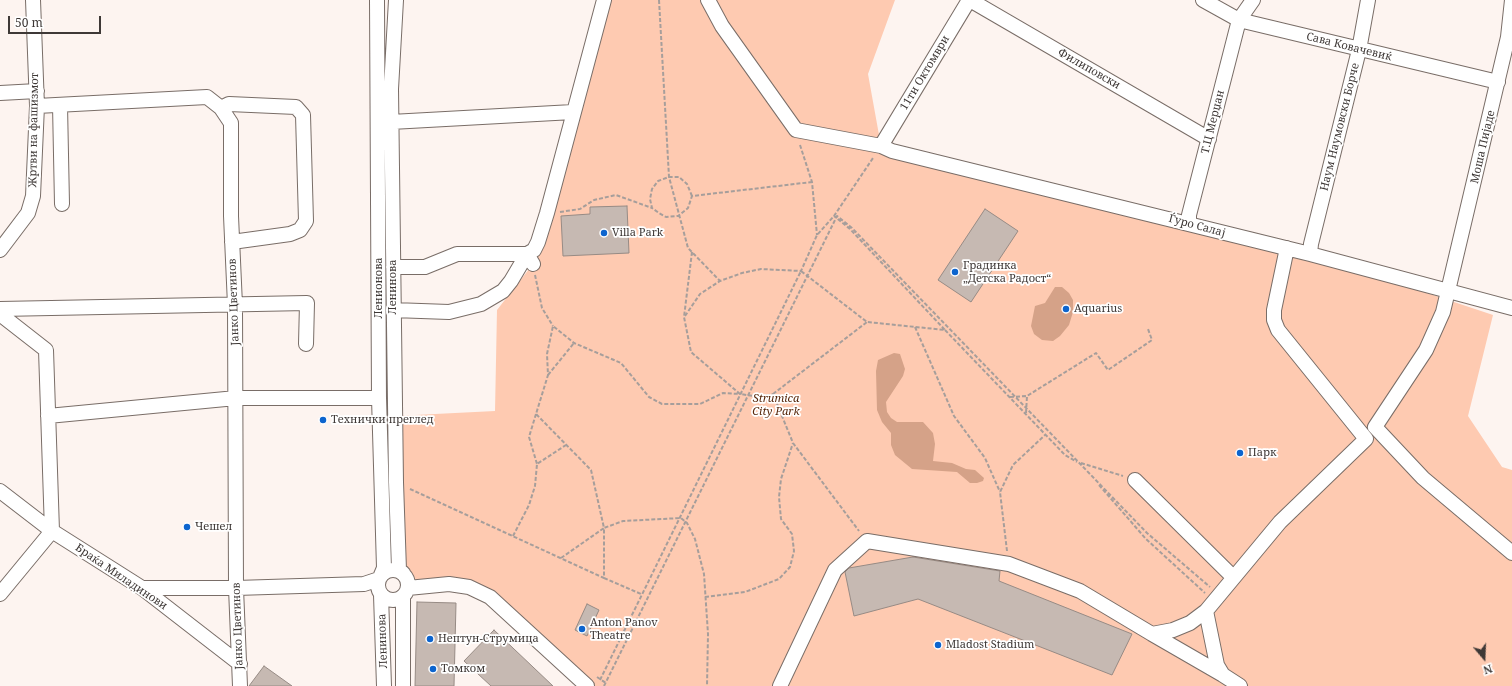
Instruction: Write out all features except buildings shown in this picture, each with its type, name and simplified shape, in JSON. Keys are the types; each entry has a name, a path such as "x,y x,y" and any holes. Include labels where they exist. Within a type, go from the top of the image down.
{"street":[{"name":"Жртви на фашизмот","path":"2,243 28,213 33,196 37,91 33,0"},
{"name":"Ленионова","path":"377,0 380,398 384,568 380,585"},
{"name":"Ленинова","path":"396,0 391,89 391,122 396,482 399,570 405,584 403,686"},
{"path":"394,310 449,312 481,304 503,291 530,259 538,242 547,213 604,0"},
{"path":"708,0 722,26 796,130"},
{"name":"Филиповски","path":"969,0 1209,139"},
{"name":"11ти Октомври","path":"881,146 969,0"},
{"name":"Сава Ковачевиќ","path":"1203,0 1239,20 1359,50 1498,82"},
{"name":"Т.Ц Мерџан","path":"1189,224 1189,214 1239,20 1252,0"},
{"name":"Наум Наумовски Борче","path":"1310,254 1359,50 1368,0"},
{"name":"Моша Пијаде","path":"1152,634 1174,630 1190,623 1210,606 1280,522 1366,439 1426,350 1444,312 1508,37 1512,0"},
{"path":"0,93 37,91"},
{"name":"Јанко Цветинов","path":"37,106 208,97 221,108 231,123 232,242 235,305 236,588 240,686"},
{"path":"221,108 230,104 296,107 303,115 306,221 300,230 290,234 232,242"},
{"path":"60,105 62,204"},
{"path":"391,122 573,112"},
{"name":"Ѓуро Салај","path":"796,130 881,146 892,151 1287,248 1512,308"},
{"path":"1287,248 1274,310 1274,320 1278,330 1366,439"},
{"path":"393,267 425,267 457,254 530,259"},
{"path":"0,309 306,304 306,344"},
{"path":"0,314 46,350 52,531 0,594"},
{"path":"48,416 236,398 380,398"},
{"path":"1375,427 1423,478 1512,553"},
{"path":"1135,480 1233,577"},
{"name":"Браќа Миладинови","path":"0,491 52,531 142,588 240,664"},
{"path":"780,686 835,570 867,541 1009,564 1080,591 1240,686"},
{"path":"380,585 391,570 405,584 449,584 469,587 490,596 587,686"},
{"path":"142,588 236,588 364,584 380,585"},
{"path":"380,585 390,600 405,584"},
{"name":"Ленинова","path":"380,585 384,686"},
{"path":"1210,606 1217,665 1223,675"}],"path":[{"path":"659,0 669,177 678,216 688,248 720,281"},
{"path":"796,130 812,182 817,235"},
{"path":"604,686 808,276 835,217 881,146"},
{"path":"547,213 580,209 594,200 616,196 652,208 666,217 678,216 688,208 692,196 688,184 679,177 669,177 658,181 652,189 650,199 652,208"},
{"path":"692,196 812,182"},
{"path":"835,217 837,216 852,228 1147,533 1210,587"},
{"path":"598,686 641,594 680,518 801,271 817,235 835,217"},
{"path":"835,217 850,229 1065,455 1080,463 1135,480"},
{"path":"692,252 684,317 691,352 740,394"},
{"path":"530,259 542,308 553,326 574,343 621,363 649,397 662,404 700,404 723,393 760,397 773,394 867,322"},
{"path":"684,317 700,294 720,281 742,273 761,269 801,271 867,322 945,330"},
{"path":"513,536 529,504 535,486 537,464 529,437 548,375 547,354 553,326"},
{"path":"915,327 954,416 985,458 1000,492 1009,564"},
{"path":"1010,397 1028,396 1096,353 1108,370 1152,340 1148,329"},
{"path":"548,375 574,343"},
{"path":"773,394 793,443 867,541"},
{"path":"1026,413 1028,396"},
{"path":"536,414 591,470 604,528 604,578"},
{"path":"1000,492 1013,465 1046,434"},
{"path":"705,597 746,592 779,579 790,566 794,551 792,534 782,519 779,497 781,479 793,443"},
{"path":"537,464 566,445"},
{"path":"1080,463 1146,539 1210,606"},
{"path":"396,482 641,594"},
{"path":"561,558 604,528 623,521 680,518 686,523 695,539 704,574 708,634 706,686"}],"green space":[{"name":"Strumica City Park","path":"604,0 895,0 868,74 881,146 1310,254 1493,315 1468,416 1502,467 1512,470 1512,686 587,686 490,597 426,585 399,570 395,416 495,411 497,310 533,264"}],"shaded area":[{"path":"1055,287 1062,287 1069,293 1073,300 1073,312 1069,325 1060,336 1053,341 1042,340 1034,334 1031,326 1035,306 1045,303"},
{"path":"894,353 900,354 905,369 903,376 886,402 887,412 891,418 897,422 923,422 933,433 935,444 933,461 952,463 966,469 975,470 984,478 983,481 970,483 957,472 912,469 895,455 891,445 891,433 882,422 877,410 876,371 878,360"}],"place":[{"name":"Villa Park","path":"604,233"},
{"name":"Градинка „Детска Радост“","path":"955,272"},
{"name":"Aquarius","path":"1066,309"},
{"name":"Технички преглед","path":"323,420"},
{"name":"Парк","path":"1240,453"},
{"name":"Чешел","path":"187,527"},
{"name":"Anton Panov Theatre","path":"582,629"},
{"name":"Нептун-Струмица","path":"430,639"},
{"name":"Mladost Stadium","path":"938,645"},
{"name":"Томком","path":"433,669"}]}
